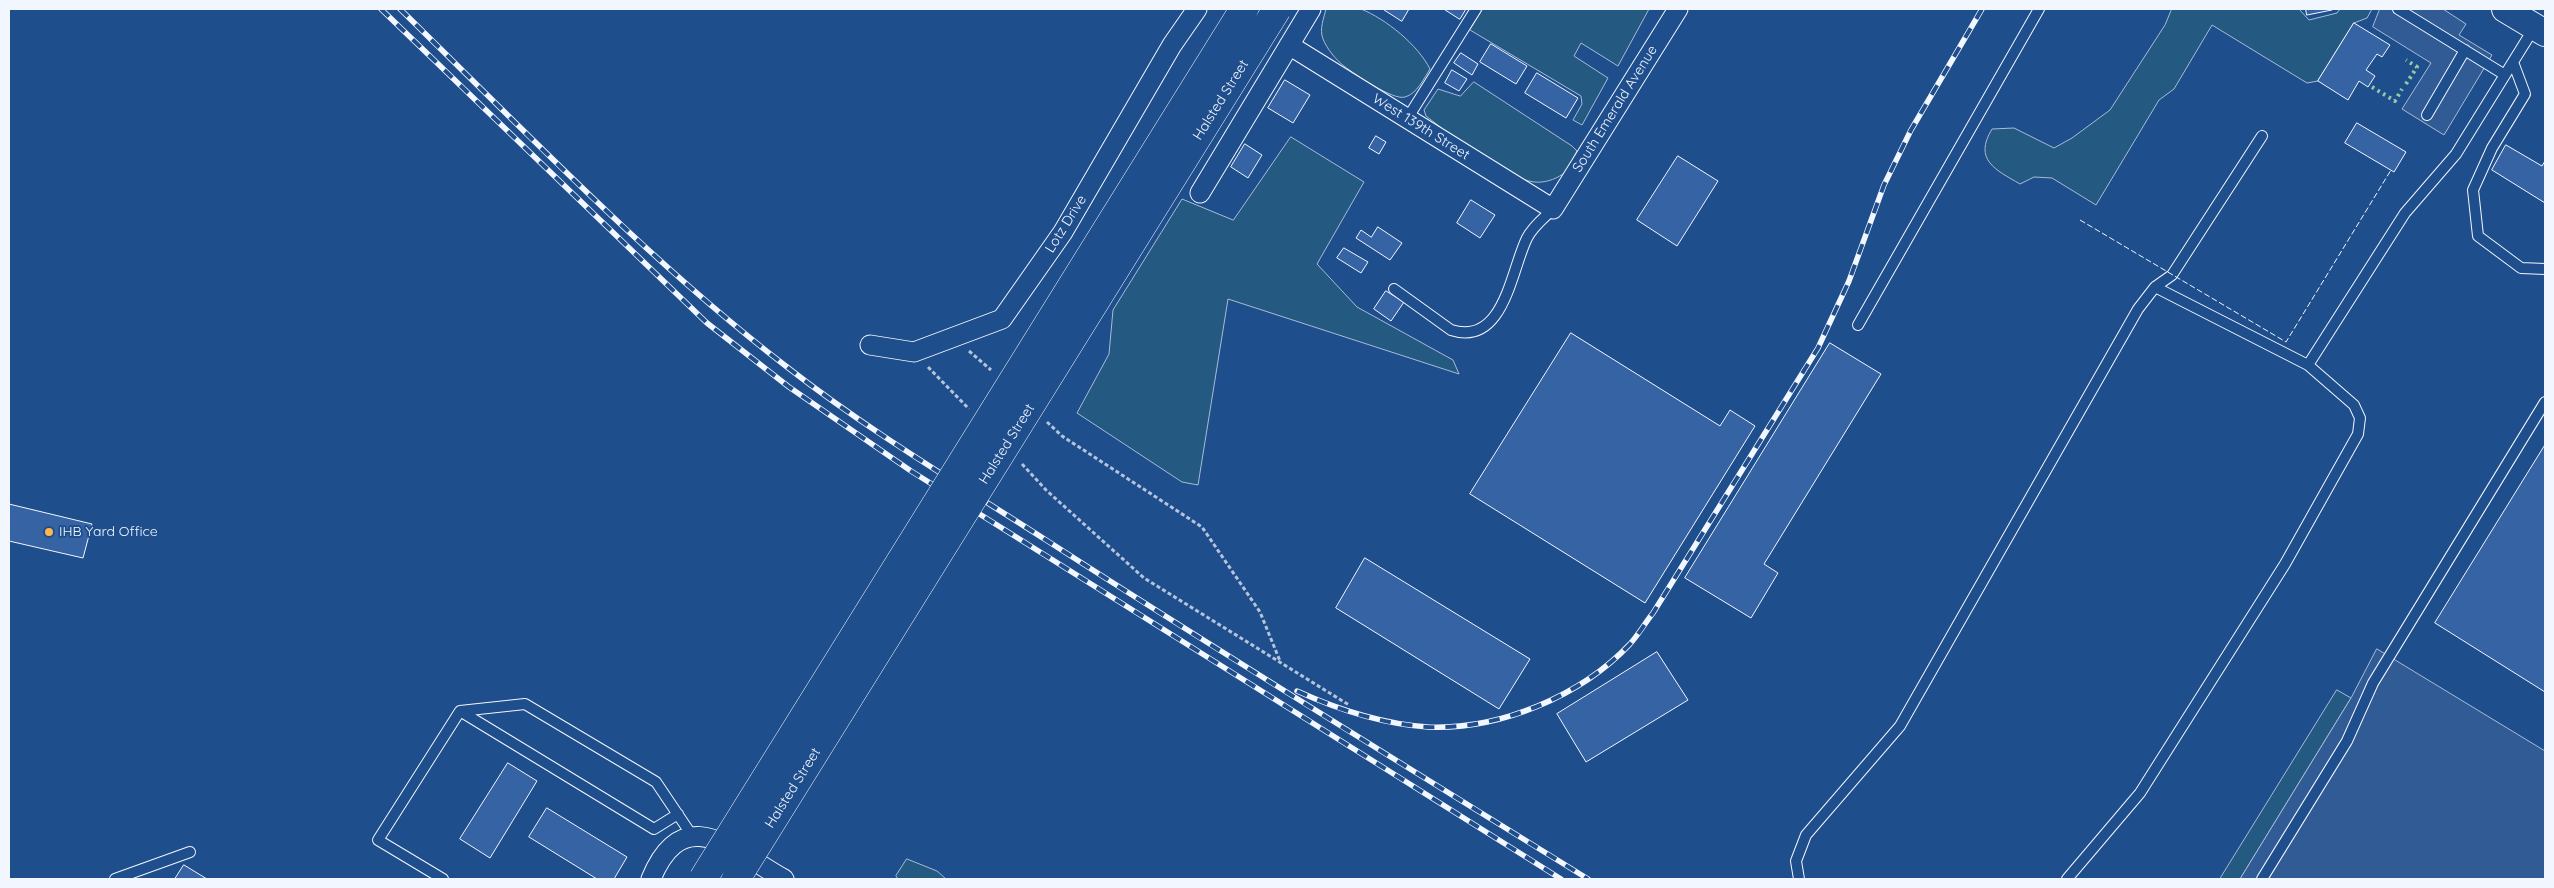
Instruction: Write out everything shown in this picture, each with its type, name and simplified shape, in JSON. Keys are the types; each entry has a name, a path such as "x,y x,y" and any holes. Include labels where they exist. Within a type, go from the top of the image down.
{"main road":[{"name":"Halsted Street","path":"703,879 1244,9"},
{"name":"Halsted Street","path":"736,879 1278,9"}],"street":[{"name":"Lotz Drive","path":"870,345 914,352 1002,319 1063,232 1172,46 1197,9"},
{"path":"1200,193 1311,9"},
{"name":"South Emerald Avenue","path":"1553,209 1678,9"},
{"path":"2505,9 2540,30"},
{"name":"West 139th Street","path":"1289,45 1553,209"},
{"path":"651,879 664,855 676,844 693,837 708,836 727,844 784,879"}],"lane":[{"path":"1407,119 1476,9"},
{"path":"1858,325 2039,9"},
{"path":"2398,9 2505,75"},
{"path":"2308,365 2405,213 2456,154 2513,62 2540,30"},
{"path":"2427,115 2465,50"},
{"path":"2513,62 2526,94 2492,148 2473,190 2478,236 2521,268 2545,269"},
{"path":"1799,879 1796,861 1806,834 1900,726 2138,309 2155,287 2172,275 2262,136"},
{"path":"1394,289 1451,330 1460,333 1474,332 1495,316 1505,300 1527,238 1533,228 1553,209"},
{"path":"2067,879 2140,793 2285,564 2358,434 2360,418 2354,405 2308,365 2155,287"},
{"path":"2262,879 2347,742 2373,683 2545,402"},
{"path":"460,711 525,704 656,782 693,837"},
{"path":"460,711 654,829 678,814"},
{"path":"443,879 378,840 460,711"},
{"path":"115,879 190,852"}],"path":[{"path":"954,337 998,376"},
{"path":"914,352 974,414"},
{"path":"1041,416 1062,436 1202,527 1260,612 1280,661"},
{"path":"1020,462 1046,490 1144,578 1349,705"}],"shaded area":[{"path":"1326,9 1361,9 1391,26 1418,51 1430,69 1417,89 1405,97 1392,95 1341,64 1329,50 1322,35 1322,24"},
{"path":"1483,9 1649,9 1618,66 1581,43 1574,56 1608,78 1582,125 1573,120 1582,104 1581,96 1470,30"},
{"path":"2172,9 2299,9 2309,20 2337,13 2340,9 2372,9 2367,18 2354,23 2318,81 2307,83 2212,25 2174,89 2159,100 2096,205 2052,178 2034,177 2020,184 2003,174 1990,163 1985,149 1992,129 2014,128 2054,148 2072,138 2110,110 2165,25"},
{"path":"2380,9 2443,9 2466,24 2459,35 2492,55 2444,135 2402,109 2431,63 2373,27"},
{"path":"1474,82 1577,151 1563,174 1545,181 1534,182 1521,179 1478,155 1426,116 1424,110 1438,89 1460,96"},
{"path":"1291,137 1364,182 1317,264 1357,307 1453,360 1459,374 1228,299 1198,485 1182,482 1077,413 1109,354 1113,310 1182,199 1233,220"},
{"path":"2377,649 2545,751 2545,879 2240,879 2351,698"},
{"path":"2337,690 2351,698 2240,879 2220,879"},
{"path":"907,859 937,871 946,879 898,879 896,876"}],"building":[{"path":"1383,9 1409,9 1402,21"},
{"path":"1444,9 1466,9 1460,19"},
{"path":"2306,9 2331,9 2332,10 2307,15"},
{"path":"2354,23 2390,45 2382,57 2377,54 2366,70 2375,76 2368,87 2359,81 2348,100 2318,81"},
{"path":"1491,44 1527,66 1516,84 1480,62"},
{"path":"1461,53 1478,64 1472,75 1454,63"},
{"path":"1452,70 1467,79 1459,91 1445,83"},
{"path":"1537,73 1578,98 1566,118 1525,93"},
{"path":"1285,80 1310,95 1293,123 1268,108"},
{"path":"2357,123 2406,152 2394,172 2345,143"},
{"path":"1376,136 1386,142 1379,154 1369,148"},
{"path":"1245,144 1262,155 1248,178 1231,167"},
{"path":"2506,145 2542,166 2545,161 2545,203 2492,170"},
{"path":"1678,156 1718,181 1677,246 1637,220"},
{"path":"1471,200 1495,215 1480,238 1457,223"},
{"path":"1378,227 1402,243 1390,260 1356,238 1361,230 1371,237"},
{"path":"1344,248 1368,262 1361,273 1337,258"},
{"path":"1386,291 1404,302 1391,321 1374,309"},
{"path":"1571,333 1720,426 1730,410 1755,426 1645,603 1470,494"},
{"path":"1830,343 1881,374 1764,564 1778,573 1751,618 1685,578"},
{"path":"2545,445 2545,692 2435,623"},
{"name":"IHB Yard Office","path":"9,504 92,524 83,558 9,541"},
{"path":"1365,558 1530,659 1499,709 1336,608"},
{"path":"1657,652 1688,700 1586,762 1557,714"},
{"path":"508,763 537,781 490,858 460,839"},
{"path":"547,808 627,857 614,879 597,879 529,837"},
{"path":"184,865 207,879 175,879"}],"railway":[{"path":"381,9 707,323 789,387 911,471 1561,879"},
{"path":"400,9 636,239 736,326 818,391 915,456 1114,583 1588,879"},
{"path":"1297,691 1345,710 1394,723 1428,727 1483,723 1511,716 1564,694 1610,663 1630,644 1653,613 1818,348 1849,281 1884,185 1911,130 1982,9"}],"hedge":[{"path":"2406,60 2417,67 2406,84"},
{"path":"2372,87 2395,101 2402,89"}],"fence":[{"path":"2080,220 2286,342 2391,170"}],"place":[{"name":"IHB Yard Office","path":"49,532"}]}
